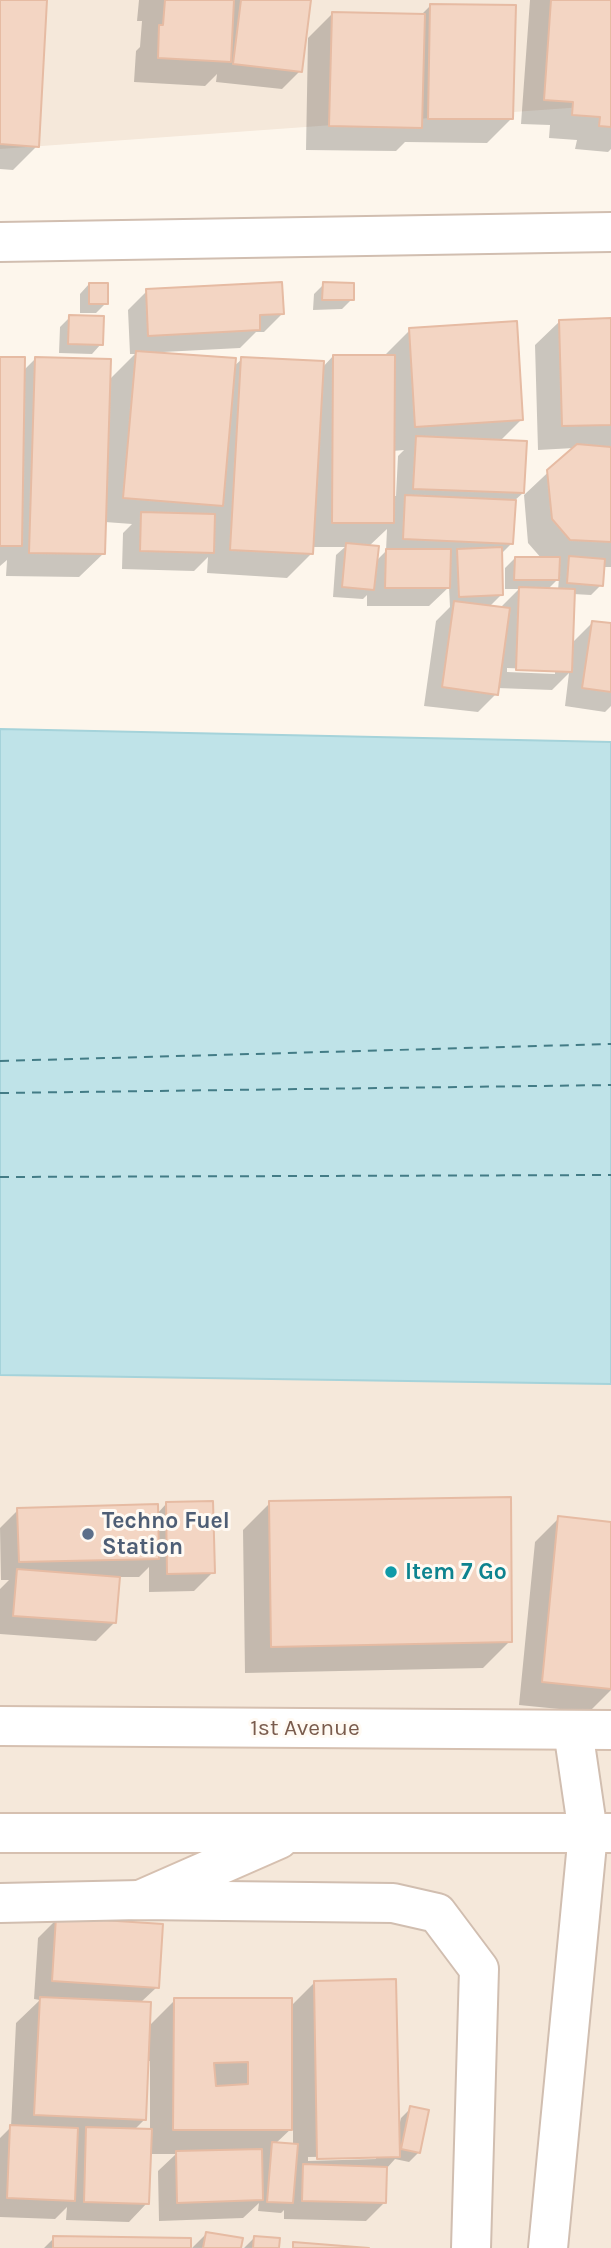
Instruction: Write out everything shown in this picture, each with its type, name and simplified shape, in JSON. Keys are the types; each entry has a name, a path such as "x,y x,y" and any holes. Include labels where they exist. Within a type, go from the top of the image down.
{"street":[{"path":"0,242 611,232"},
{"name":"1st Avenue","path":"0,1726 611,1730"},
{"path":"548,2248 599,1833 573,1730"},
{"path":"0,1833 599,1833"},
{"path":"140,1900 293,1833"},
{"path":"0,1903 140,1900 393,1902 437,1913 479,1969 471,2248"}],"shaded area":[{"path":"0,0 611,0 611,105 0,149"},
{"path":"0,1375 611,1384 611,2248 0,2248"}],"water":[{"path":"0,729 611,742 611,1384 0,1375"}],"building":[{"path":"0,0 47,0 39,147 0,144"},
{"path":"165,0 234,0 231,62 158,58 159,25 163,25"},
{"path":"241,0 311,0 302,72 233,64"},
{"path":"551,0 611,0 611,127 599,126 600,117 572,115 573,102 544,100"},
{"path":"430,4 516,5 513,119 428,119"},
{"path":"332,12 425,14 422,128 329,126"},
{"path":"282,282 284,314 260,315 260,330 148,336 146,289"},
{"path":"323,282 354,283 354,300 322,300"},
{"path":"89,283 108,283 108,304 89,304"},
{"path":"69,315 104,316 103,345 68,344"},
{"path":"611,318 611,425 562,426 559,320"},
{"path":"517,321 523,420 415,427 409,328"},
{"path":"136,351 236,358 223,506 123,498"},
{"path":"333,355 395,355 394,523 332,523"},
{"path":"0,357 25,357 22,546 0,546"},
{"path":"35,357 111,359 105,554 29,553"},
{"path":"241,357 324,361 313,554 230,550"},
{"path":"416,436 527,441 524,493 413,489"},
{"path":"577,444 611,447 611,542 570,540 552,519 547,470"},
{"path":"405,495 516,500 513,544 403,539"},
{"path":"141,512 215,514 214,553 140,551"},
{"path":"346,543 379,546 374,590 342,587"},
{"path":"502,547 503,595 459,597 457,549"},
{"path":"386,549 451,549 450,588 385,588"},
{"path":"569,556 605,559 603,586 567,583"},
{"path":"515,557 560,557 559,580 514,580"},
{"path":"519,587 575,589 572,672 516,670"},
{"path":"454,601 510,608 498,695 442,687"},
{"path":"592,621 611,623 611,692 582,688"},
{"name":"Item 7 Go","path":"511,1497 512,1642 271,1647 269,1501"},
{"path":"213,1501 215,1573 167,1574 166,1502"},
{"name":"Techno Fuel Station","path":"158,1504 159,1559 19,1562 17,1508"},
{"path":"558,1516 611,1522 611,1689 542,1682"},
{"path":"17,1569 120,1577 116,1623 13,1616"},
{"path":"56,1917 163,1924 159,1988 52,1981"},
{"path":"396,1979 400,2157 317,2159 314,1981"},
{"path":"40,1997 151,2002 146,2120 34,2115"},
{"path":"174,1998 292,1998 292,2130 173,2130","holes":["248,2062 248,2084 216,2086 214,2063"]},
{"path":"410,2106 429,2110 420,2153 401,2149"},
{"path":"10,2125 78,2128 75,2201 7,2198"},
{"path":"86,2127 152,2129 149,2204 84,2202"},
{"path":"272,2142 298,2144 293,2203 267,2202"},
{"path":"262,2149 263,2200 177,2203 176,2151"},
{"path":"303,2164 387,2167 386,2203 302,2201"},
{"path":"206,2232 243,2238 241,2248 203,2248"},
{"path":"53,2236 191,2238 191,2248 53,2248"},
{"path":"254,2236 280,2238 279,2248 253,2248"},
{"path":"293,2242 369,2248 293,2248"}],"ferry route":[{"path":"0,1061 611,1044"},
{"path":"0,1093 611,1085"},
{"path":"0,1177 611,1175"}],"place":[{"name":"Techno Fuel Station","path":"88,1534"},
{"name":"Item 7 Go","path":"391,1572"}]}
